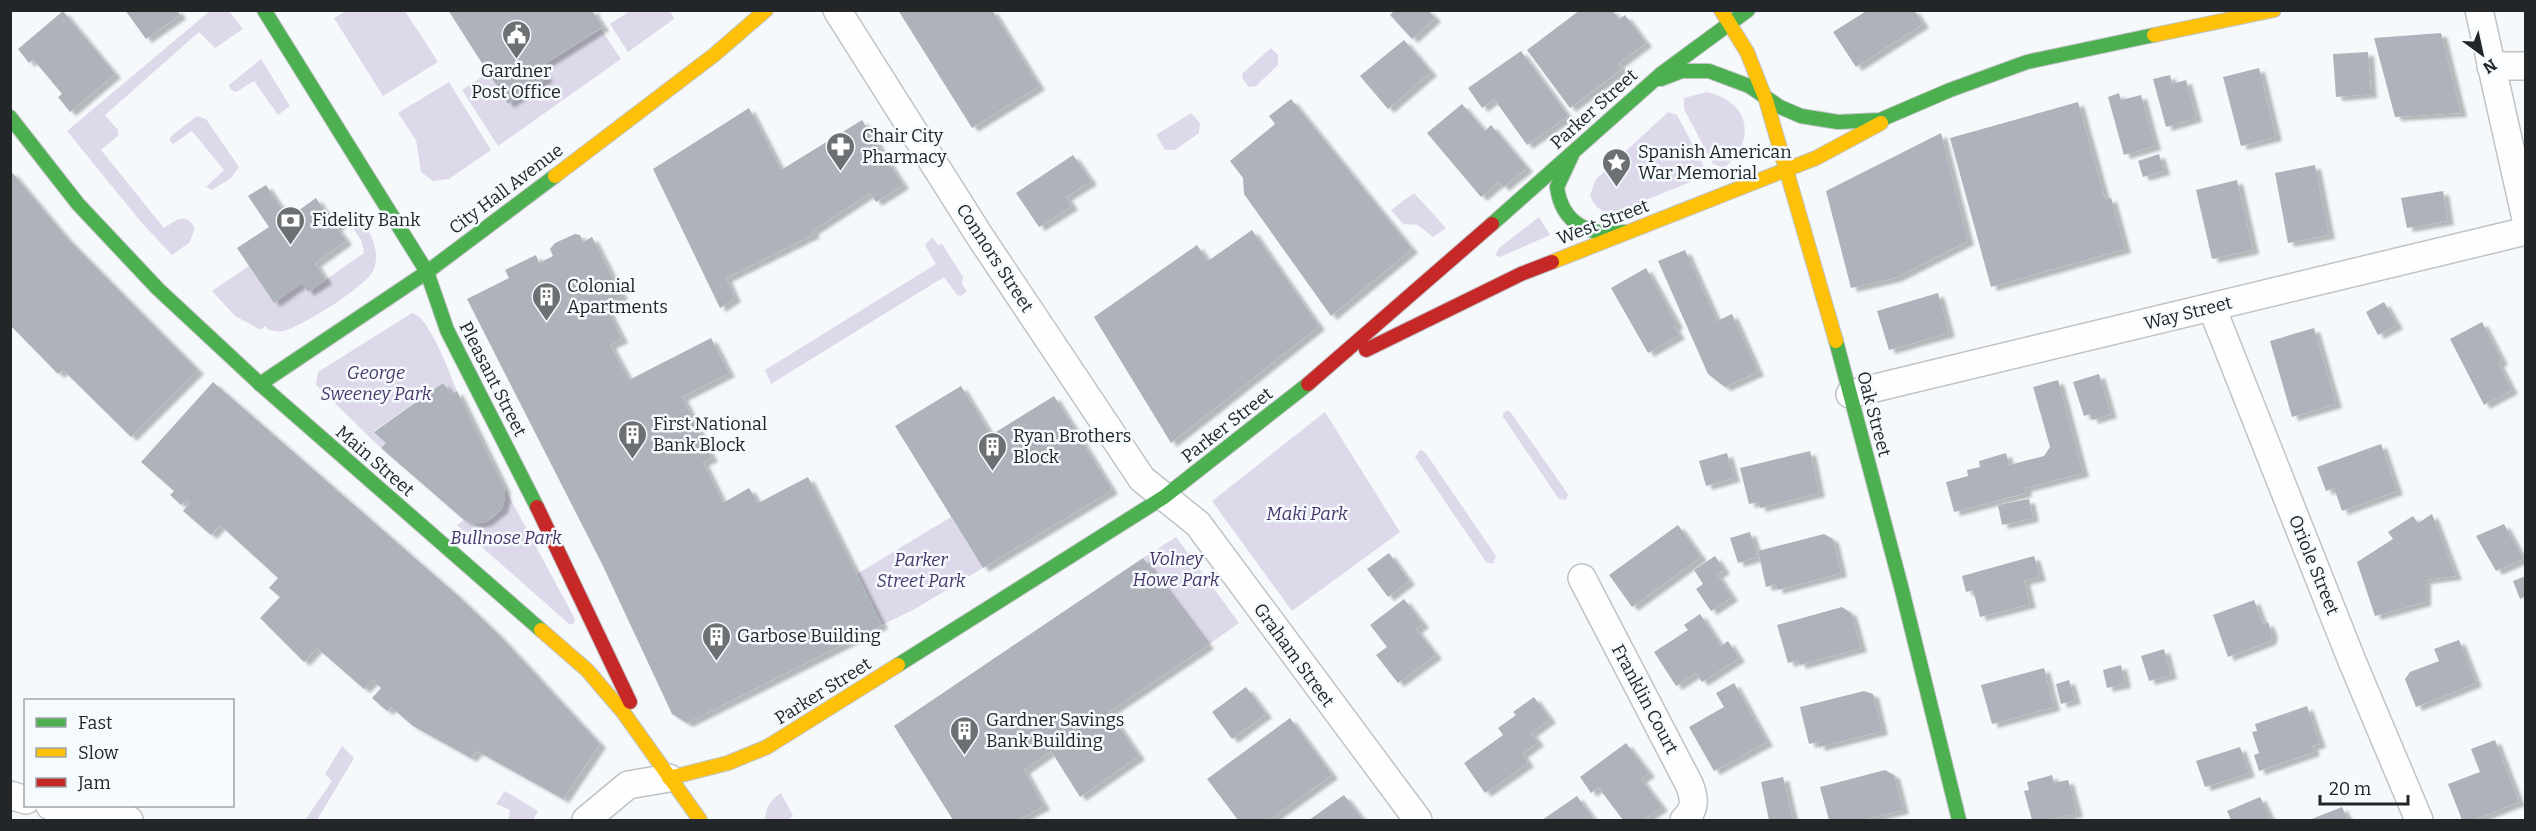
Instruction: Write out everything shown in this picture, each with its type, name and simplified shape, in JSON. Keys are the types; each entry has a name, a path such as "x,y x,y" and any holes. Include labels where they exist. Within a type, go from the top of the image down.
{"main road":[{"name":"Pleasant Street","path":"264,10 427,272 447,330 500,430 669,778"},
{"name":"City Hall Avenue","path":"260,384 427,272 714,55 766,10"},
{"name":"Oak Street","path":"1721,10 1747,48 1809,248 1911,621 1959,820"},
{"name":"Parker Street","path":"669,778 728,763 767,747 1164,496 1330,368 1643,89 1748,10"},
{"name":"West Street","path":"1330,368 1510,279 1785,169 1865,134 1890,116 1950,90 2027,62 2274,10"},
{"name":"West Street","path":"1643,89 1667,75 1694,70 1724,75 1780,107 1818,120 1853,122 1890,116"},
{"name":"Main Street","path":"10,117 78,204 113,244 260,384 573,656 623,712 669,778"},
{"path":"1574,151 1557,187 1564,209 1580,225 1595,232 1630,232"},
{"path":"669,778 700,820"}],"street":[{"name":"Connors Street","path":"837,10 985,244 1137,472 1142,479 1164,496"},
{"path":"2479,10 2526,219"},
{"path":"2491,66 2526,66"},
{"name":"Way Street","path":"1850,394 2526,231"},
{"name":"Oriole Street","path":"2212,308 2352,661 2419,820"},
{"name":"Graham Street","path":"1164,496 1198,524 1418,820"},
{"name":"Franklin Court","path":"1582,578 1689,784 1694,797 1693,808 1684,820"},
{"path":"586,820 628,784 669,778"},
{"path":"56,807 129,820"}],"green space":[{"path":"211,10 229,11 243,29 215,48 199,32 105,115 118,130 118,136 101,150 164,228 177,220 185,219 192,223 195,229 189,243 172,255 141,222 67,131"},
{"path":"346,11 405,11 438,62 383,96 334,18"},
{"path":"630,11 670,11 674,19 628,52 610,24"},
{"path":"601,29 621,59 498,146 462,90 488,73 508,104 547,78 540,67"},
{"path":"1271,48 1278,55 1278,65 1256,86 1249,87 1242,78 1243,73"},
{"path":"261,59 290,106 278,115 254,81 236,92 231,90 229,85"},
{"path":"449,82 491,150 449,179 433,181 421,172 416,140 398,113"},
{"path":"1707,92 1732,104 1740,113 1744,123 1741,146 1735,157 1724,168 1713,164 1684,109 1684,98"},
{"path":"1668,112 1677,115 1705,168 1703,177 1616,212 1600,209 1590,195 1596,179"},
{"path":"1191,113 1200,123 1199,133 1175,150 1165,150 1156,135"},
{"path":"197,116 206,119 239,167 231,178 212,190 206,187 224,170 192,131 173,144 170,141 170,137"},
{"path":"1414,193 1446,228 1433,237 1418,225 1403,224 1391,210"},
{"path":"359,214 375,247 374,269 360,285 347,295 304,322 283,331 269,330 265,326 261,330 235,316 212,291 249,266 274,303 302,283 308,292 364,253 362,242 348,220"},
{"path":"1539,217 1550,235 1500,257 1495,255 1499,248"},
{"path":"932,237 938,245 942,244 963,277 962,284 967,291 961,296 957,295 944,277 771,384 765,370 936,264 925,245"},
{"name":"George Sweeney Park","path":"412,313 419,317 432,335 457,391 452,394 443,383 374,431 386,443 381,448 316,385 318,372"},
{"path":"1509,410 1568,494 1566,500 1559,499 1503,417 1503,413"},
{"name":"Maki Park","path":"1325,412 1400,532 1292,611 1212,501"},
{"path":"1420,450 1425,452 1496,556 1493,564 1486,562 1415,457"},
{"name":"Bullnose Park","path":"504,487 575,619 574,624 569,624 457,525 464,520 481,522 494,517 503,504"},
{"name":"Parker Street Park","path":"951,517 983,568 915,609 882,625 857,574"},
{"name":"Volney Howe Park","path":"1176,537 1239,623 1208,645 1143,558"},
{"path":"342,746 354,758 317,820 305,820 332,781 325,774"},
{"path":"505,791 538,811 533,820 508,820 510,810 496,804"},
{"path":"781,793 793,816 788,820 765,820 769,804"}],"building":[{"path":"125,10 177,10 180,15 146,39"},
{"name":"Gardner Post Office","path":"448,10 596,10 593,12 603,27 540,67 547,78 508,104"},
{"path":"898,10 992,10 1039,86 972,128"},
{"path":"1395,10 1428,10 1435,18 1412,39 1390,15"},
{"path":"1580,10 1612,10 1619,19 1625,15 1646,43 1618,64 1622,69 1570,108 1527,50"},
{"path":"1868,10 1914,10 1923,24 1856,67 1833,32"},
{"path":"63,11 115,74 70,112 58,97 62,94 33,59 29,63 18,49"},
{"path":"2441,33 2461,113 2395,117 2374,38"},
{"path":"1404,40 1431,72 1388,109 1360,76"},
{"path":"1521,51 1568,116 1527,145 1494,99 1482,108 1468,88"},
{"path":"2368,52 2371,94 2336,97 2333,54"},
{"path":"2259,68 2276,137 2241,146 2223,77"},
{"path":"2170,75 2172,84 2186,80 2196,118 2166,127 2153,79"},
{"path":"2119,93 2121,100 2141,95 2155,146 2124,155 2108,97"},
{"path":"1291,99 1412,249 1331,316 1244,194 1243,178 1230,161 1275,124 1269,116"},
{"path":"2078,102 2105,199 2111,198 2125,249 1991,287 1950,138"},
{"path":"1462,104 1485,131 1491,125 1527,168 1503,187 1499,182 1481,197 1427,133"},
{"path":"749,108 781,170 862,120 903,185 876,202 870,193 812,231 814,234 726,278 735,298 720,308 653,169"},
{"path":"1941,133 1968,241 1895,278 1851,288 1826,191"},
{"path":"2159,154 2164,171 2143,177 2138,161"},
{"path":"1073,155 1091,181 1066,197 1072,206 1039,227 1016,193"},
{"path":"2315,165 2329,235 2288,243 2275,173"},
{"path":"10,170 66,237 198,370 131,437 63,370 58,374 10,325"},
{"path":"2237,180 2253,250 2212,259 2196,190"},
{"name":"Fidelity Bank","path":"266,185 288,218 316,198 328,216 334,212 340,219 342,222 336,227 346,241 315,263 326,280 308,292 302,283 274,303 237,248 269,227 248,196"},
{"path":"2443,191 2448,221 2407,228 2401,198"},
{"path":"1252,230 1319,326 1171,443 1094,317 1197,245 1208,261"},
{"path":"575,234 580,235 583,242 592,237 622,296 605,305 622,339 610,345 629,380 711,338 729,373 682,397 712,458 703,462 723,503 749,488 758,503 808,477 882,625 687,723 672,714 602,564 467,299 509,278 505,270 536,255 539,263 553,256 550,249 555,243"},
{"path":"1685,250 1717,321 1732,314 1758,372 1725,387 1708,374 1658,261"},
{"path":"1646,268 1677,324 1674,327 1679,335 1648,353 1611,288"},
{"path":"1938,293 1949,333 1889,350 1877,311"},
{"path":"2384,302 2397,325 2378,335 2366,312"},
{"path":"2482,322 2502,361 2498,363 2512,390 2484,405 2450,339"},
{"path":"2314,328 2336,404 2292,417 2270,341"},
{"path":"2099,374 2111,414 2092,420 2090,414 2084,416 2073,382"},
{"path":"2058,380 2083,473 2025,488 2026,493 1954,512 1946,482 1968,476 1967,470 1980,467 1979,461 2006,453 2009,465 2044,456 2050,447 2033,387"},
{"path":"213,382 457,595 498,634 600,744 563,799 477,751 471,758 413,726 391,707 387,711 372,698 381,688 373,680 364,689 317,648 304,662 260,618 280,597 269,588 278,578 220,525 211,535 183,511 190,503 186,500 181,505 170,495 174,491 141,462"},
{"path":"443,383 452,394 457,391 504,487 505,498 502,509 486,522 475,524 464,520 381,448 386,443 374,432"},
{"name":"Ryan Brothers Block","path":"961,386 991,435 1054,396 1112,490 983,568 895,426"},
{"path":"2381,444 2397,491 2342,511 2334,488 2326,491 2317,467"},
{"path":"1810,451 1819,493 1760,508 1758,502 1749,504 1740,468"},
{"path":"1727,453 1734,478 1706,486 1699,461"},
{"path":"2029,499 2033,518 2002,525 1998,505"},
{"path":"2432,514 2456,576 2425,580 2425,602 2375,616 2357,562 2393,539 2388,532 2413,516 2418,523"},
{"path":"2504,524 2523,559 2496,571 2476,536"},
{"path":"1678,525 1701,557 1632,607 1609,575"},
{"path":"1750,532 1758,557 1738,563 1730,538"},
{"path":"1824,534 1833,539 1841,573 1777,590 1776,584 1766,587 1758,551"},
{"path":"1389,553 1409,581 1388,597 1367,569"},
{"path":"1715,556 1724,570 1717,574 1732,597 1711,611 1696,589 1703,584 1694,570"},
{"path":"2034,556 2040,577 2024,581 2030,604 1980,617 1973,590 1966,592 1962,576"},
{"path":"1143,558 1208,645 1109,712 1139,756 1080,797 1051,751 1024,770 1044,806 1018,820 953,820 894,726"},
{"path":"2526,576 2526,596 2520,599 2513,581"},
{"path":"1404,599 1423,624 1416,629 1436,655 1398,683 1376,655 1387,647 1370,625"},
{"path":"2254,600 2263,624 2268,622 2272,634 2270,641 2228,657 2213,615"},
{"path":"1842,607 1851,613 1861,648 1800,665 1798,660 1788,663 1777,625"},
{"path":"1700,614 1721,646 1728,641 1739,658 1702,682 1696,673 1676,686 1654,652 1688,630 1684,625"},
{"path":"2459,640 2476,683 2416,707 2405,679 2410,672 2439,661 2434,649"},
{"path":"2164,649 2171,675 2149,681 2141,656"},
{"path":"2121,665 2125,684 2107,688 2103,670"},
{"path":"2044,668 2054,707 1992,724 1981,685"},
{"path":"2069,680 2075,700 2061,704 2056,684"},
{"path":"1734,683 1767,742 1714,771 1689,727 1724,707 1716,693"},
{"path":"1246,687 1266,714 1232,739 1212,712"},
{"path":"1864,691 1873,694 1882,731 1819,747 1818,742 1809,744 1800,707"},
{"path":"1534,697 1550,719 1531,733 1538,742 1522,754 1528,763 1485,793 1464,763 1503,735 1498,728 1516,715 1513,712"},
{"path":"2307,706 2320,744 2312,746 2314,752 2259,771 2254,755 2259,753 2252,732 2257,731 2255,724"},
{"path":"1290,718 1332,775 1269,820 1238,820 1207,779"},
{"path":"2495,740 2519,802 2473,820 2462,820 2448,784 2480,772 2471,749"},
{"path":"1626,743 1649,773 1641,779 1662,807 1643,820 1623,820 1598,787 1591,793 1580,777"},
{"path":"2240,747 2249,773 2205,787 2196,761"},
{"path":"1885,770 1894,775 1903,810 1863,820 1829,820 1820,787"},
{"path":"2052,775 2054,783 2068,780 2077,813 2049,820 2032,820 2024,791 2029,790 2027,782"},
{"path":"1783,777 1793,820 1769,820 1761,782"},
{"path":"1344,795 1363,820 1309,820"},
{"path":"1577,796 1594,820 1542,820"},
{"path":"2260,797 2271,820 2231,820 2227,811"},
{"path":"2342,807 2348,820 2309,820"}],"traffic: fast":[{"path":"264,10 427,272 447,330 537,507"},
{"path":"1492,224 1661,74 1748,10"},
{"path":"1661,79 1682,71 1709,71 1749,86 1780,107 1801,116 1838,122 1880,120 1950,90 2027,62 2154,35"},
{"path":"10,117 78,204 158,289 260,384 541,630"},
{"path":"1572,155 1557,187 1565,211 1580,226 1590,230 1625,232"},
{"path":"260,384 427,272 555,176"},
{"path":"1836,341 1901,586 1959,820"},
{"path":"898,665 1164,497 1308,384"}],"traffic: slow":[{"path":"555,176 714,55 766,10"},
{"path":"1721,10 1747,52 1766,100 1836,341"},
{"path":"2154,35 2274,10"},
{"path":"1552,262 1816,158 1881,123"},
{"path":"541,630 587,670 623,712 700,820"},
{"path":"669,778 728,763 767,747 898,665"}],"traffic: jam":[{"path":"1308,384 1492,224"},
{"path":"1366,350 1521,274 1552,262"},
{"path":"537,507 630,702"}],"place":[{"name":"Gardner Post Office","path":"516,60"},
{"name":"Chair City Pharmacy","path":"841,172"},
{"name":"Spanish American War Memorial","path":"1617,188"},
{"name":"Fidelity Bank","path":"291,246"},
{"name":"Colonial Apartments","path":"546,322"},
{"name":"First National Bank Block","path":"632,460"},
{"name":"Ryan Brothers Block","path":"992,472"},
{"name":"Garbose Building","path":"716,662"},
{"name":"Gardner Savings Bank Building","path":"965,756"}]}
